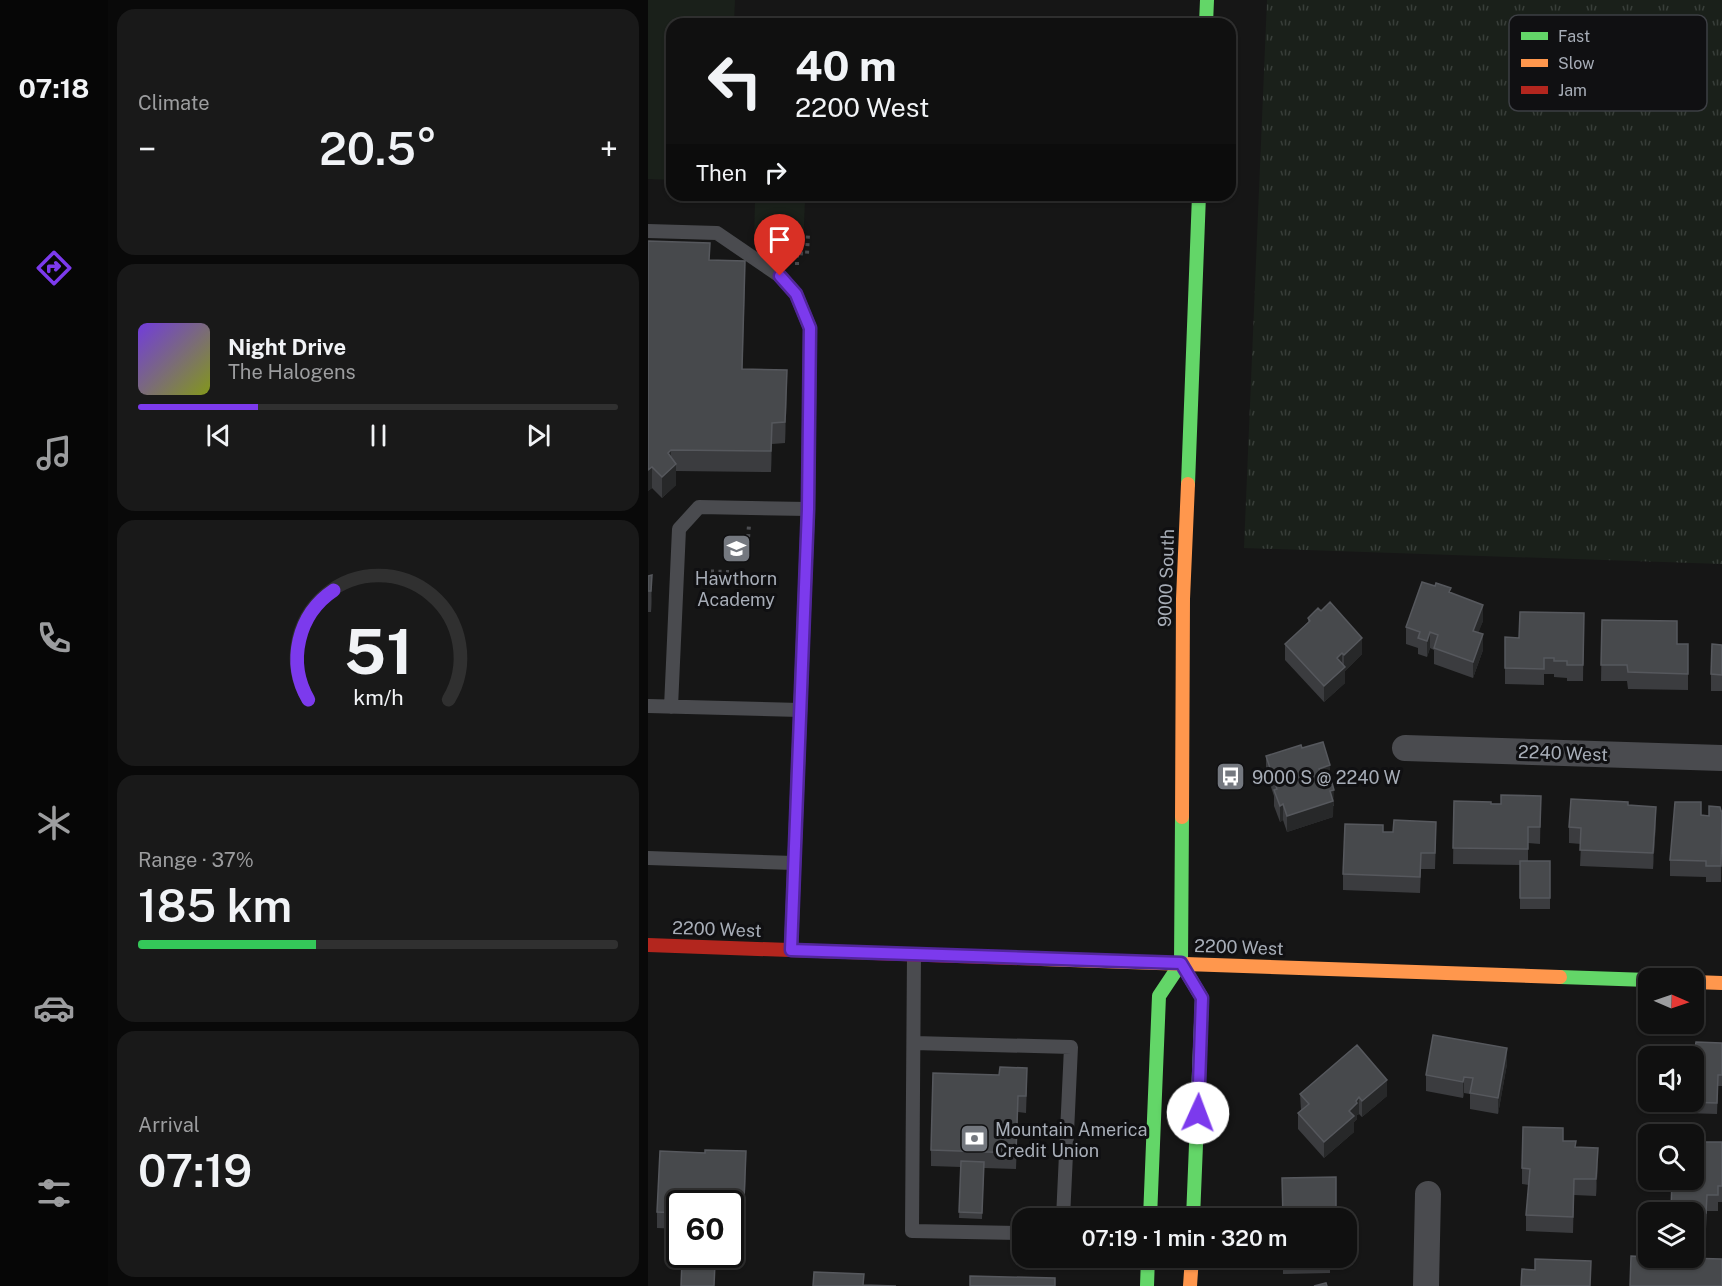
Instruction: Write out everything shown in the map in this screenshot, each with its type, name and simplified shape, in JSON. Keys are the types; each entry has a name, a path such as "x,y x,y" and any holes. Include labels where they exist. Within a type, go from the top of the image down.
{"main road":[{"path":"1206,18 1207,0"},
{"name":"9000 South","path":"1181,963 1183,599 1199,201"},
{"name":"2200 West","path":"648,945 1638,980"},
{"path":"1149,1208 1159,996 1181,963 1202,998 1193,1208"},
{"path":"1704,981 1722,982"},
{"path":"1147,1286 1148,1268"},
{"path":"1190,1286 1191,1268"}],"street":[{"name":"2240 West","path":"1405,747 1722,758"},
{"path":"1426,1286 1428,1194"}],"lane":[{"path":"648,231 717,233 780,276 796,294 810,328 808,509 791,950"},
{"path":"671,707 679,529 699,507 808,509"},
{"path":"648,706 800,710"},
{"path":"648,858 794,863"},
{"path":"914,954 912,1231 1012,1233"},
{"path":"914,1043 1071,1047 1063,1208"}],"path":[{"path":"796,267 797,253 807,254 808,234"},
{"path":"747,552 750,518"},
{"path":"689,571 729,572"}],"green space":[{"path":"648,0 735,0 734,18 666,18 666,180 648,179"},
{"path":"1267,0 1722,0 1722,564 1244,548"},
{"path":"755,201 805,201 803,250 763,250 754,240"}],"building":[{"path":"648,241 710,243 709,260 745,261 742,369 787,370 785,422 772,423 771,451 671,450 668,453 676,464 662,477 652,467 648,470"},
{"path":"652,575 651,591 648,591 648,576"},
{"path":"1422,582 1435,586 1436,583 1451,588 1449,592 1483,605 1473,631 1483,634 1473,662 1434,648 1438,635 1430,632 1427,641 1418,638 1420,632 1406,627"},
{"path":"1330,602 1362,638 1344,655 1342,653 1337,658 1345,667 1324,686 1285,644 1310,621 1308,618 1318,608 1321,611"},
{"path":"1520,612 1584,613 1583,665 1567,665 1567,661 1544,658 1544,669 1505,668 1505,637 1519,638"},
{"path":"1602,620 1677,621 1677,644 1688,644 1688,674 1628,672 1627,665 1601,665"},
{"path":"1712,644 1722,645 1722,675 1711,674"},
{"path":"1323,742 1330,765 1319,769 1322,779 1330,776 1334,790 1330,791 1333,801 1287,816 1274,790 1277,789 1266,756 1301,745 1302,748"},
{"path":"1501,795 1541,796 1540,827 1528,827 1528,849 1453,848 1454,801 1501,804"},
{"path":"1571,799 1628,802 1628,805 1656,807 1653,853 1580,850 1581,828 1569,827"},
{"path":"1675,802 1701,802 1701,815 1709,816 1709,806 1720,807 1722,811 1721,866 1706,866 1706,861 1670,860"},
{"path":"1394,820 1436,822 1435,853 1421,853 1420,877 1343,874 1345,824 1383,825 1383,832 1393,832"},
{"path":"1520,861 1550,861 1550,898 1520,898"},
{"path":"1433,1035 1507,1048 1498,1098 1470,1093 1473,1078 1464,1077 1463,1082 1426,1075"},
{"path":"1696,1042 1722,1043 1722,1075 1718,1075 1717,1103 1704,1103 1704,1046 1695,1046"},
{"path":"1357,1045 1387,1080 1362,1101 1359,1097 1357,1103 1349,1111 1354,1116 1324,1142 1298,1113 1309,1104 1300,1094"},
{"name":"Mountain America Credit Union","path":"1000,1067 1027,1068 1026,1096 1018,1096 1016,1153 931,1150 933,1073 999,1075"},
{"path":"1523,1127 1563,1128 1563,1141 1576,1141 1575,1147 1598,1148 1596,1179 1574,1179 1573,1217 1526,1215 1530,1169 1522,1168"},
{"path":"1704,1142 1722,1142 1722,1186 1718,1186 1718,1195 1707,1195 1706,1213 1704,1213 1704,1202 1671,1202 1672,1190 1704,1190"},
{"path":"705,1150 746,1151 744,1200 744,1190 666,1190 666,1212 657,1212 660,1151 705,1153"},
{"path":"961,1161 984,1162 982,1213 959,1212"},
{"path":"1336,1177 1336,1208 1283,1208 1282,1178"},
{"path":"1631,1256 1638,1256 1638,1268 1704,1268 1704,1258 1722,1259 1722,1286 1630,1286"},
{"path":"1535,1259 1591,1261 1590,1286 1521,1286 1522,1269 1535,1270"},
{"path":"682,1268 715,1268 714,1286 681,1286"},
{"path":"814,1272 864,1274 863,1285 896,1286 813,1286"},
{"path":"970,1276 1055,1278 1055,1286 970,1286"}],"traffic: fast":[{"path":"1206,18 1207,0"},
{"path":"1188,484 1199,201"},
{"path":"1182,817 1181,963 1202,998 1193,1208"},
{"path":"1150,1208 1159,996 1181,963"},
{"path":"1560,977 1638,980"},
{"path":"1147,1286 1148,1268"}],"traffic: slow":[{"path":"1182,817 1183,599 1188,484"},
{"path":"1041,959 1560,977"},
{"path":"1704,982 1722,983"},
{"path":"1190,1286 1191,1268"}],"traffic: jam":[{"path":"648,945 1041,959"}],"place":[{"name":"Hawthorn Academy","path":"736,549"},
{"name":"9000 S @ 2240 W","path":"1231,777"},
{"name":"Mountain America Credit Union","path":"974,1139"}],"route":[{"path":"780,276 796,294 810,328 808,509 791,950 1181,963 1202,998 1198,1113"}]}
